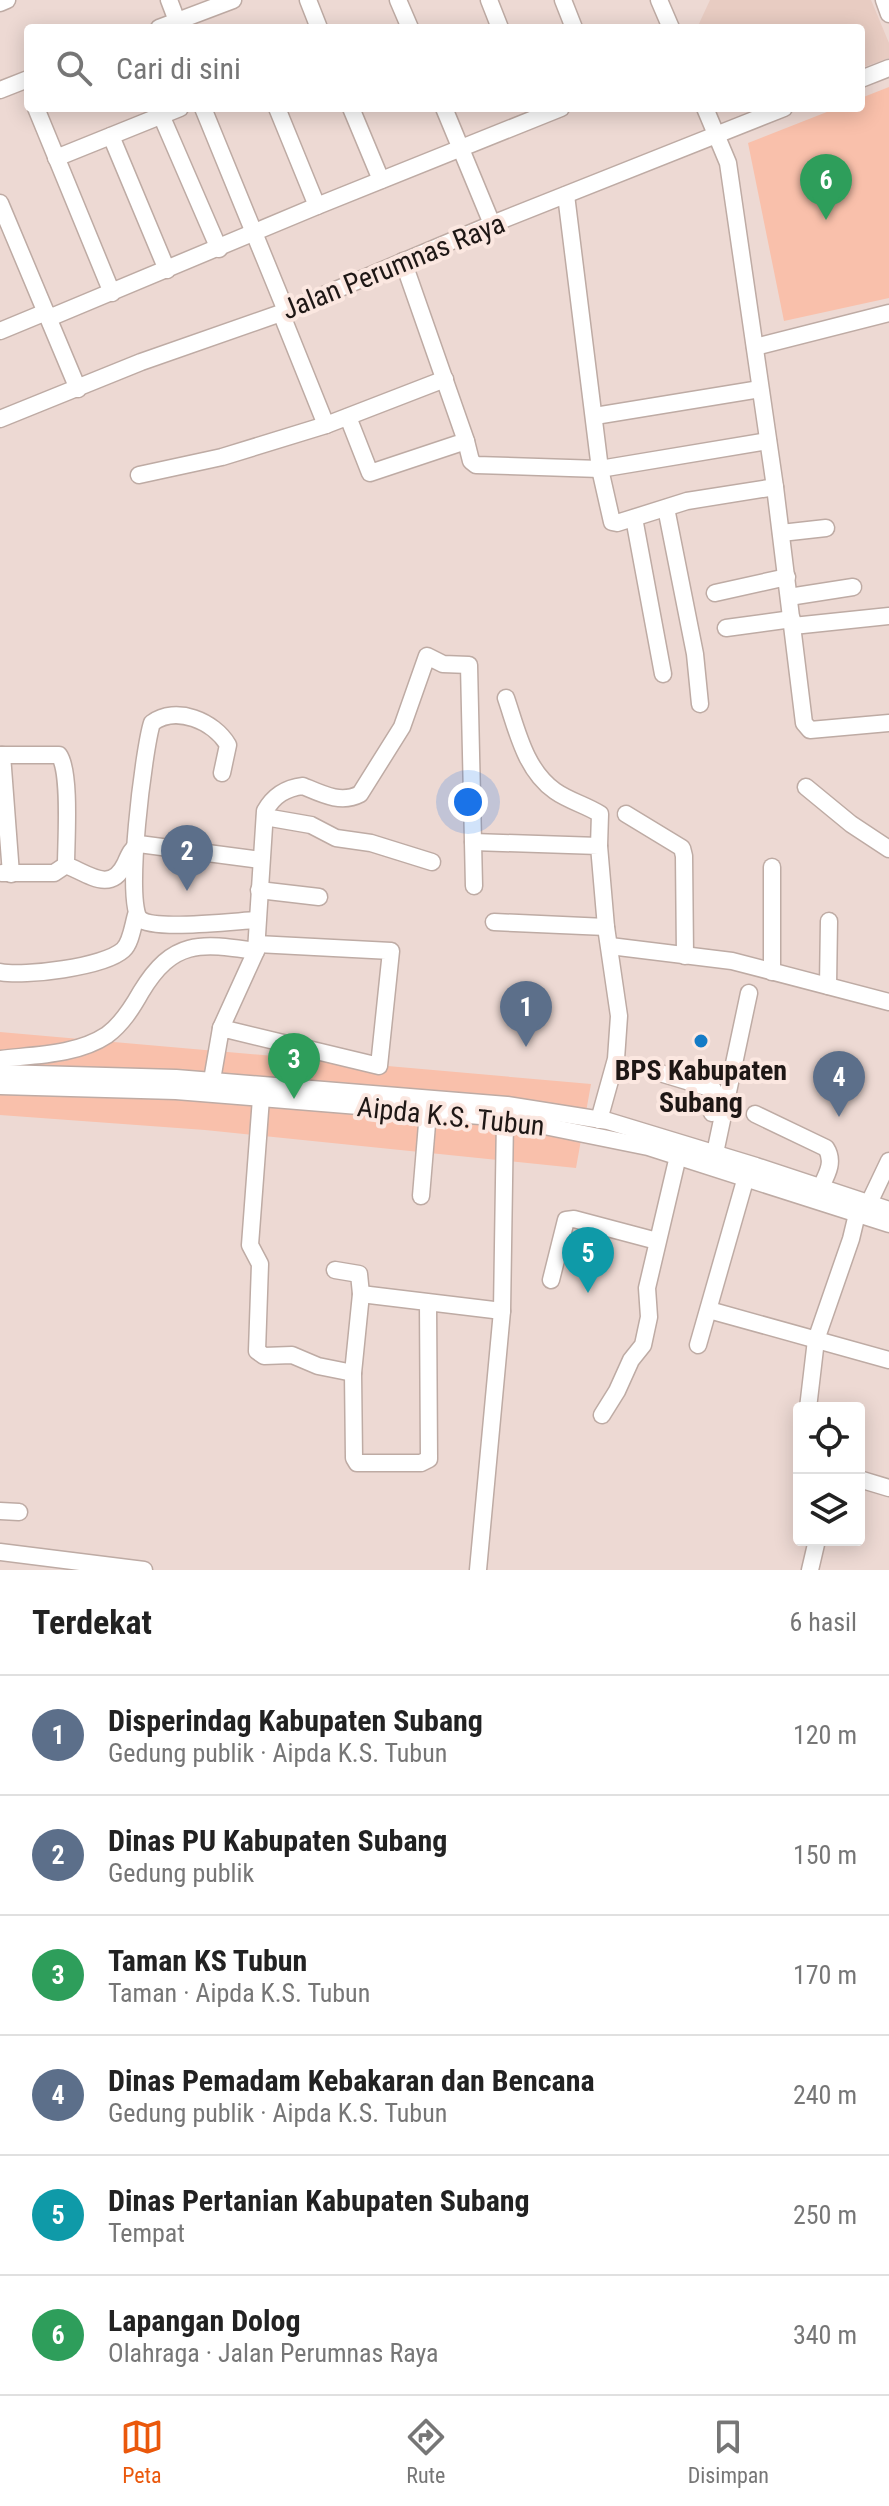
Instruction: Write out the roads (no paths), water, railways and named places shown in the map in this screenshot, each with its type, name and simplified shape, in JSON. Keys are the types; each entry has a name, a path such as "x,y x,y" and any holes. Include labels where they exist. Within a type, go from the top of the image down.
{"street":[{"path":"0,3 7,0"},
{"path":"169,0 169,24"},
{"path":"172,24 233,0"},
{"path":"308,0 317,24"},
{"path":"398,0 408,24"},
{"path":"489,0 498,24"},
{"path":"563,0 572,24"},
{"path":"659,0 669,24"},
{"path":"884,0 889,14"},
{"path":"865,77 889,68"},
{"path":"0,90 24,83"},
{"path":"38,112 112,293"},
{"path":"56,158 169,112"},
{"path":"205,112 254,232 326,425"},
{"path":"279,112 317,206"},
{"path":"353,112 381,180"},
{"path":"446,112 492,224"},
{"path":"707,112 728,163 807,728 889,723"},
{"name":"Jalan Perumnas Raya","path":"0,419 141,362 283,312 492,224 774,112"},
{"path":"0,331 112,293 461,149 535,113"},
{"path":"161,115 219,249"},
{"path":"111,136 167,270"},
{"path":"566,195 600,469 612,522 687,501 775,487"},
{"path":"0,203 78,389"},
{"path":"403,261 471,461 476,465 600,469 768,441"},
{"path":"755,347 889,313"},
{"path":"139,475 222,457 326,425 445,379"},
{"path":"595,416 760,389"},
{"path":"348,417 370,473 466,441"},
{"path":"666,508 695,654 700,704"},
{"path":"634,518 663,674"},
{"path":"781,533 826,528"},
{"path":"715,593 787,577"},
{"path":"789,597 853,587"},
{"path":"726,628 889,616"},
{"path":"212,1080 221,1028 256,947 265,817 271,800 279,793 303,786 343,799 360,794 402,727 427,656 443,664 469,665 474,886"},
{"path":"506,698 524,748 540,778 567,799 600,814 599,846 606,927 619,1016 619,1040 599,1120"},
{"path":"222,773 228,745 210,724 173,714 161,716 152,723 134,846 133,904 136,915 149,923 175,925 257,920"},
{"path":"1,755 59,755 63,761 66,865 54,873 5,873 1,755"},
{"path":"806,787 851,824 889,849"},
{"path":"626,814 682,848 685,956"},
{"path":"265,817 311,825 336,838 371,843 432,862"},
{"path":"473,842 599,846"},
{"path":"66,865 104,880 112,880 118,878 134,846 139,844 261,860"},
{"path":"772,867 772,972"},
{"path":"259,890 319,897"},
{"path":"0,972 15,975 62,970 119,952 127,943 136,915"},
{"path":"828,986 829,921"},
{"path":"494,922 606,927"},
{"path":"0,1059 53,1054 106,1035 130,1011 161,965 183,949 210,944 391,951 379,1066 221,1028"},
{"path":"610,946 732,961 889,1002"},
{"path":"709,1151 749,993"},
{"name":"Aipda K.S. Tubun","path":"0,1073 212,1080 507,1105 599,1120 709,1151 863,1208 889,1224"},
{"path":"660,1073 715,1090 709,1151"},
{"name":"Aipda K.S. Tubun","path":"0,1086 121,1089 505,1118 626,1141 746,1177 817,1193"},
{"path":"261,1098 250,1245 260,1264 256,1347 264,1356 292,1355 318,1366 353,1373"},
{"path":"421,1196 428,1112"},
{"path":"755,1114 826,1148 830,1153 831,1164 817,1193"},
{"path":"478,1570 502,1311 505,1118"},
{"path":"602,1415 631,1360 643,1345 649,1317 647,1288 678,1156"},
{"path":"809,1402 816,1340 863,1208 889,1161"},
{"path":"698,1345 746,1177"},
{"name":"Aipda K.S. Tubun","path":"863,1208 889,1210"},
{"path":"551,1280 566,1220 574,1219 657,1241"},
{"path":"335,1270 359,1274 361,1294 353,1373 356,1462 427,1461 428,1302"},
{"path":"361,1294 502,1311"},
{"path":"709,1310 889,1360"},
{"path":"865,1481 889,1488"},
{"path":"0,1511 19,1512"},
{"path":"810,1570 816,1546"},
{"path":"0,1552 144,1570"}],"place":[{"name":"Lapangan Dolog","path":"826,220"},
{"name":"Dinas PU Kabupaten Subang","path":"187,891"},
{"name":"BPS Kabupaten Subang","path":"701,1041"},
{"name":"Disperindag Kabupaten Subang","path":"526,1047"},
{"name":"Taman KS Tubun","path":"294,1099"},
{"name":"Dinas Pemadam Kebakaran dan Bencana","path":"839,1117"},
{"name":"Dinas Pertanian Kabupaten Subang","path":"588,1293"}]}
